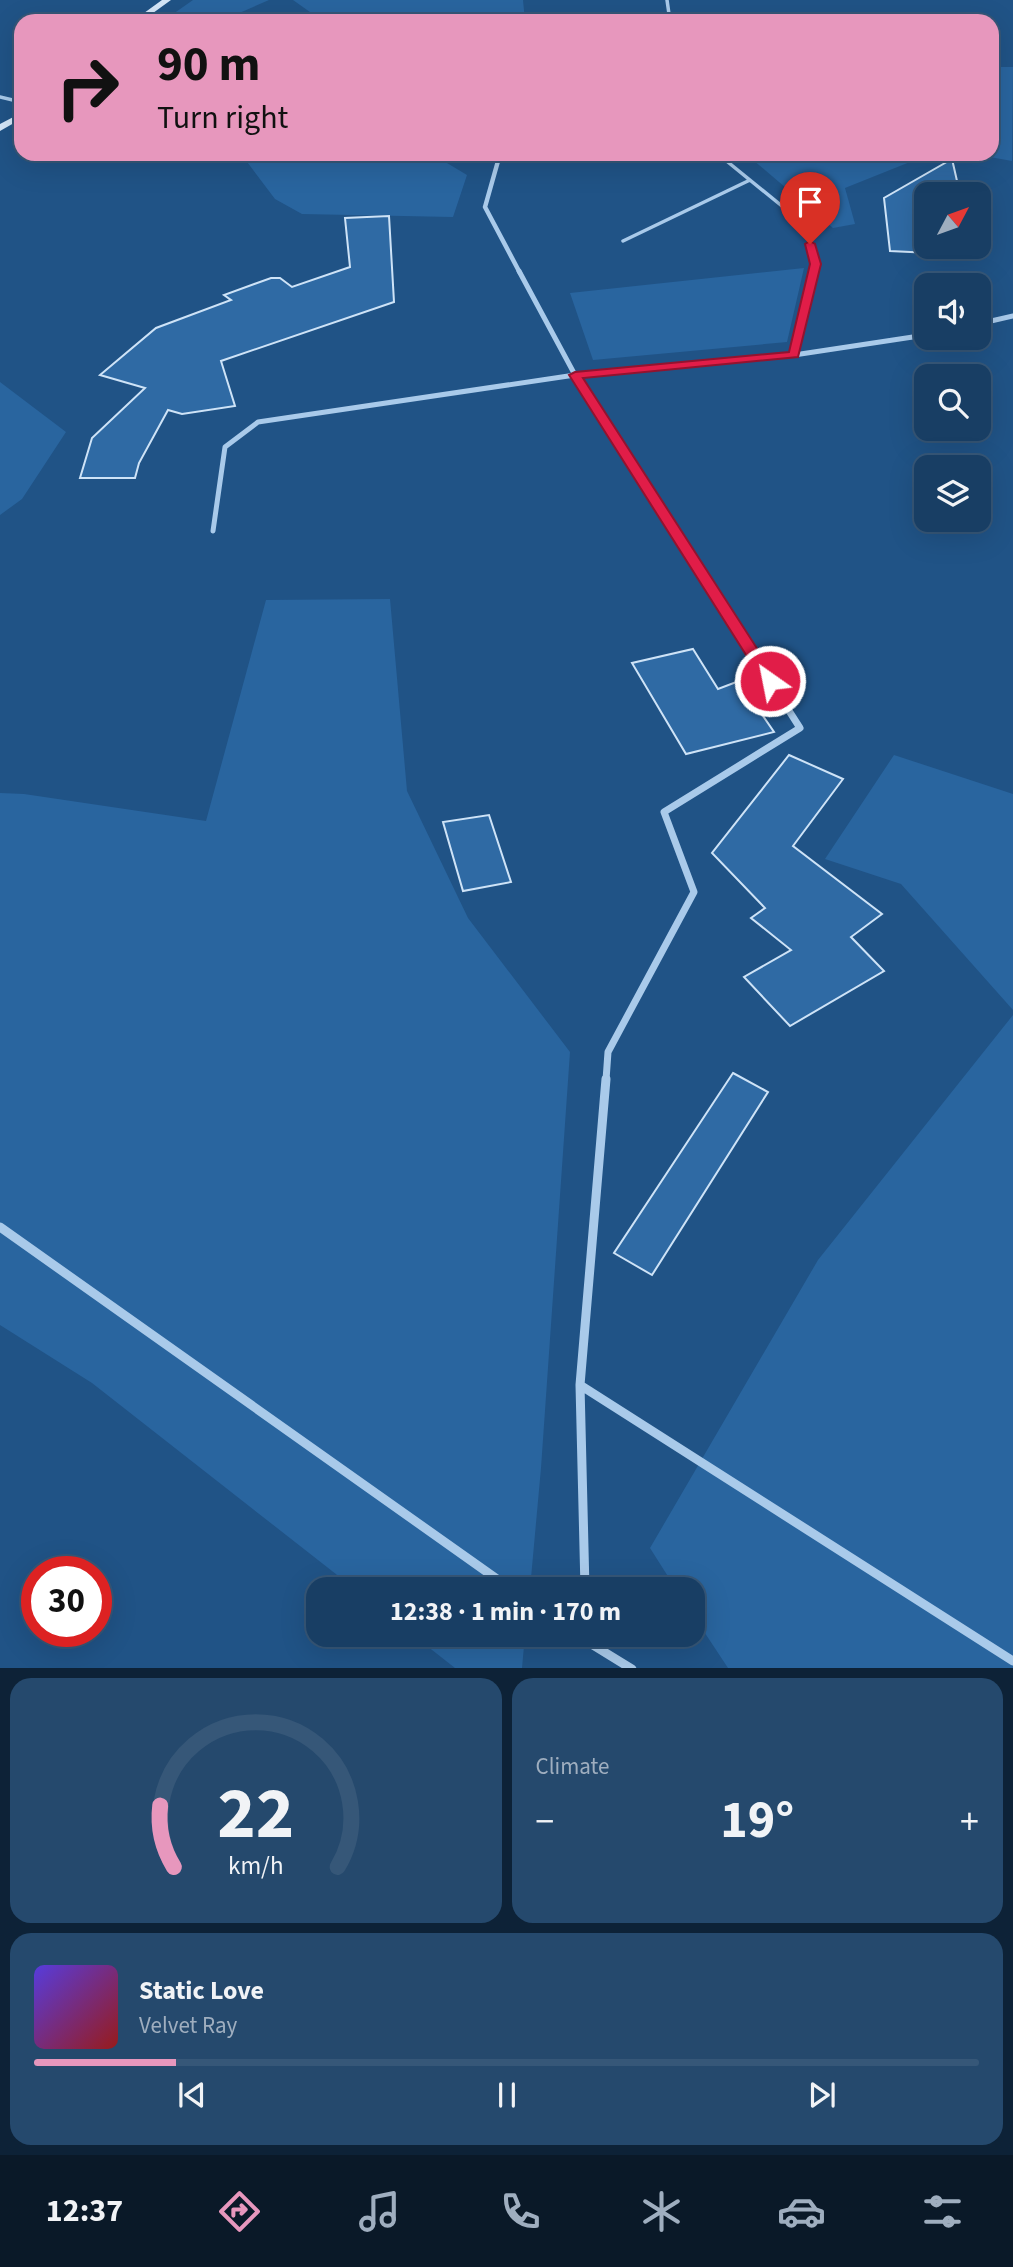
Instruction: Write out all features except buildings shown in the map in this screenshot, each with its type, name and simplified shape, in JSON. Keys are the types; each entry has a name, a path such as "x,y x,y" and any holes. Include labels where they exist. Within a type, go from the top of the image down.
{"main road":[{"path":"147,14 167,0"}],"street":[{"path":"498,161 485,207 575,375 800,728 664,811 694,892 608,1052 580,1385 586,1577"},
{"path":"991,321 1013,316"},
{"path":"213,531 225,447 258,422 575,375 794,355 914,337"},
{"path":"0,1227 494,1577"},
{"path":"580,1385 1013,1661"},
{"path":"599,1647 632,1668"}],"lane":[{"path":"727,161 804,224 816,264 794,355"},
{"path":"624,241 750,180"}],"shaded area":[{"path":"193,0 269,0 237,14 173,14"},
{"path":"293,0 523,0 524,14 313,14"},
{"path":"999,67 1013,67 1012,161 999,159"},
{"path":"246,161 444,161 467,175 453,217 302,214 275,199"},
{"path":"754,161 912,161 845,188 855,224 833,228"},
{"path":"804,268 787,342 593,360 570,293"},
{"path":"0,382 66,432 22,499 0,515"},
{"path":"390,599 407,791 468,918 570,1052 531,1577 340,1577 92,1383 0,1325 0,793 24,794 206,821 266,600"},
{"path":"894,755 1013,794 1013,1010 901,884 825,859"},
{"path":"1013,1015 1013,1668 728,1668 705,1633 705,1577 668,1577 650,1548 818,1260"},
{"path":"428,1647 524,1647 522,1668 455,1668"}],"route":[{"path":"770,681 575,375 794,355 816,264 810,244"}]}
